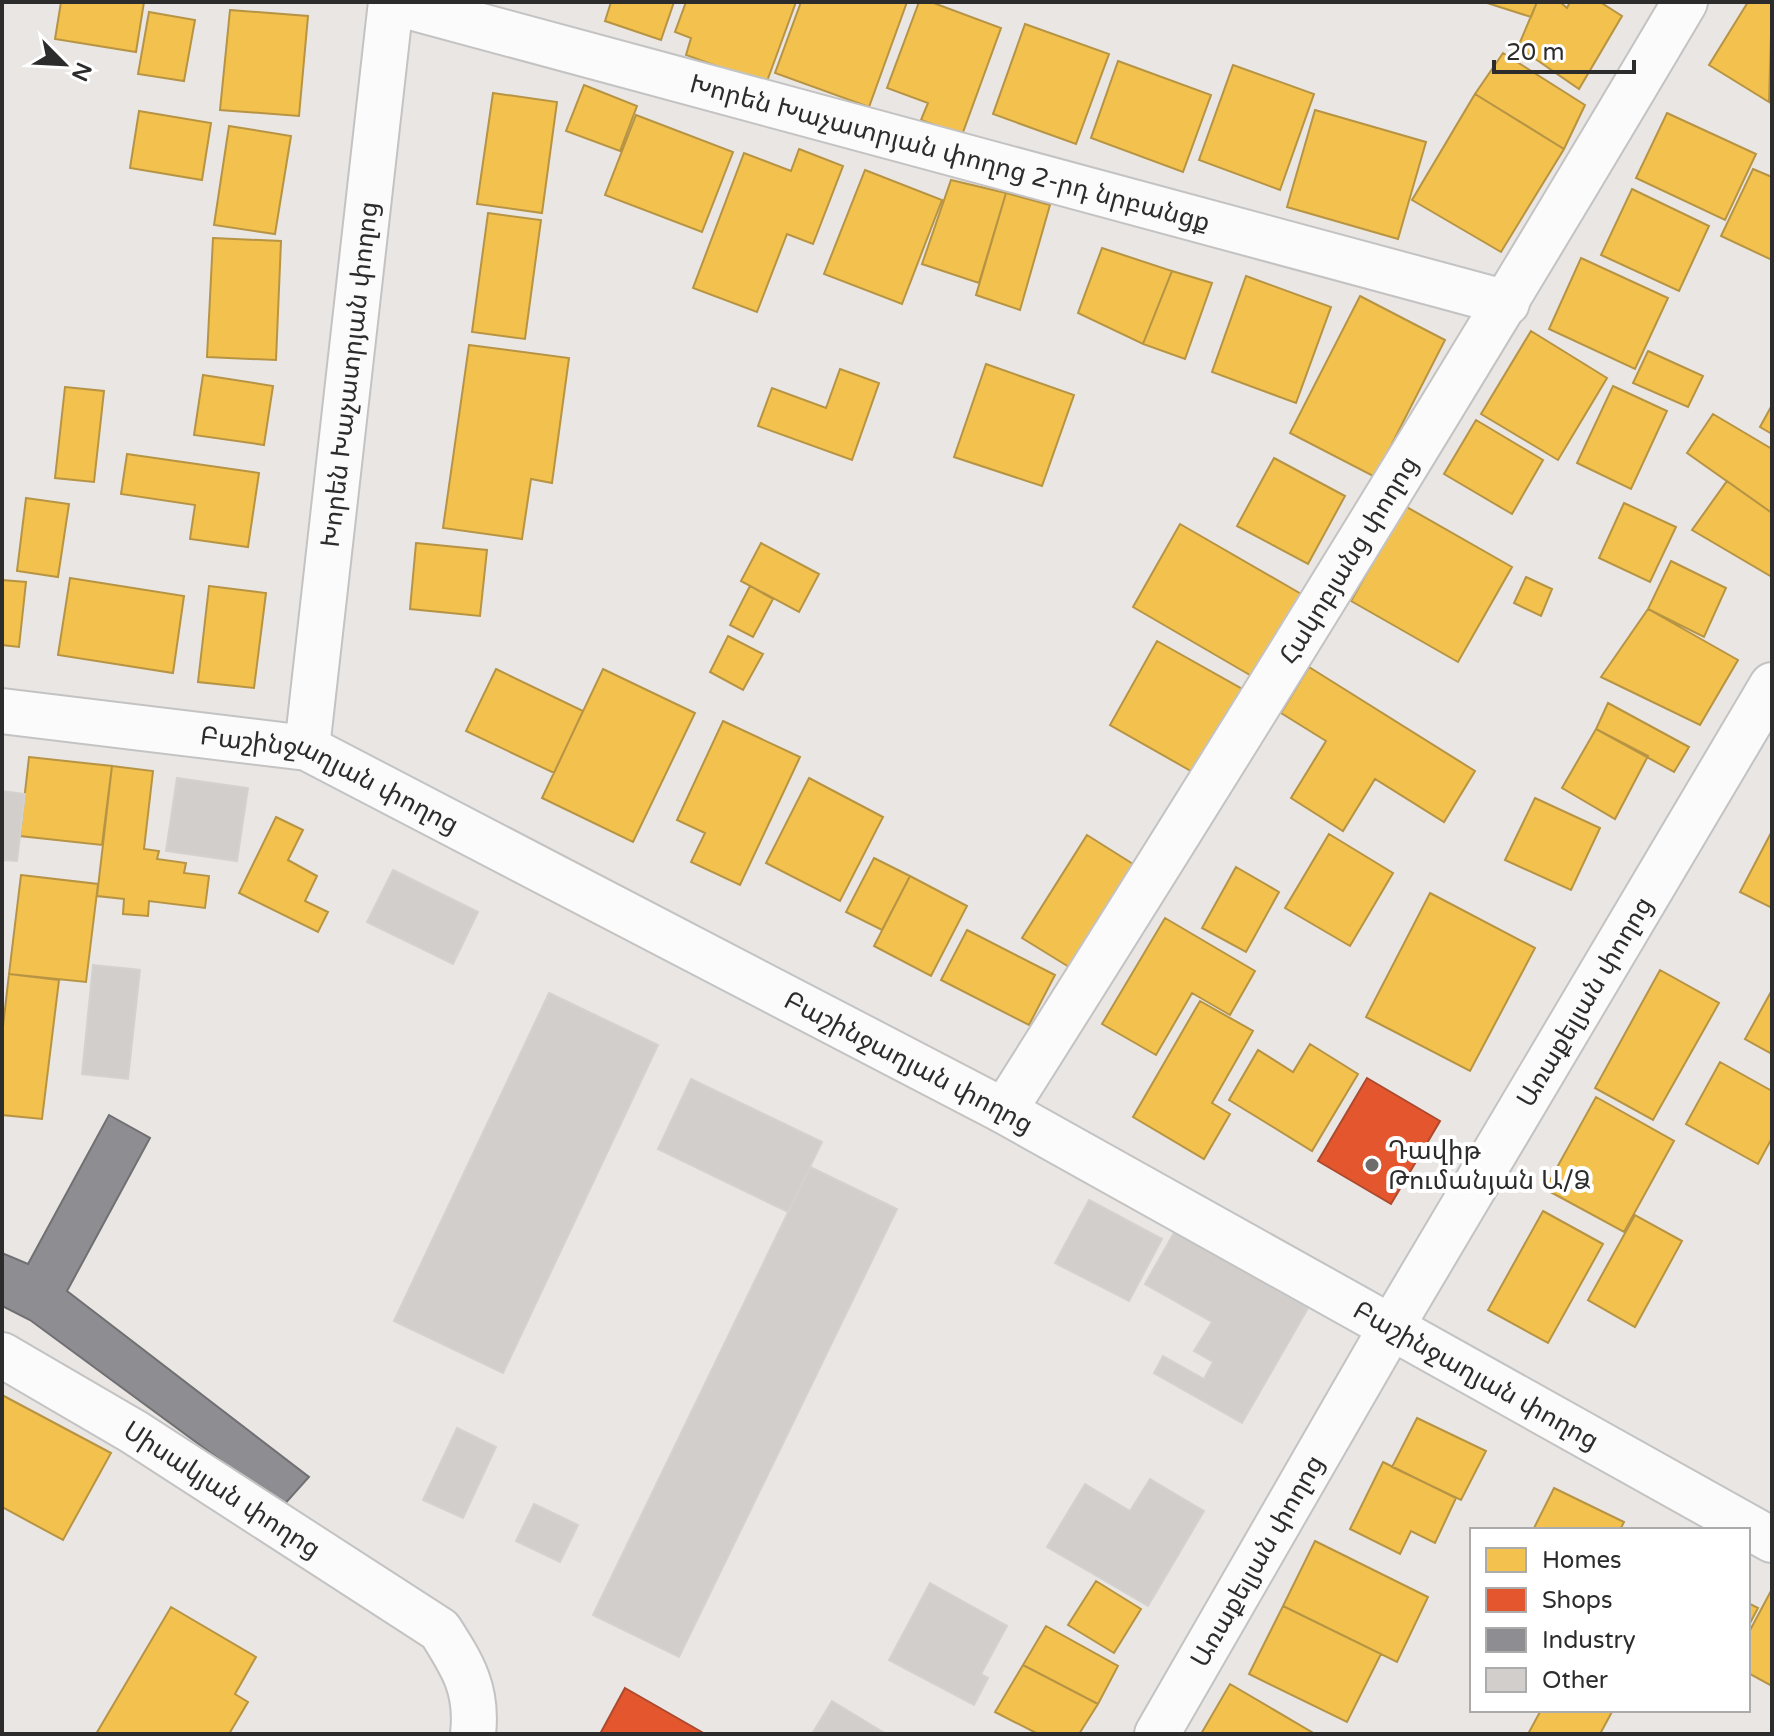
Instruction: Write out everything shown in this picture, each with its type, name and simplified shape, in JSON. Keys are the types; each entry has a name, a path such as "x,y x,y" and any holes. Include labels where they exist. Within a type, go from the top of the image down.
{"street":[{"name":"Խորեն Խաչատրյան փողոց 2-րդ նրբանցք","path":"392,2 1507,303"},
{"name":"Խորեն Խաչատրյան փողոց","path":"307,748 392,2"},
{"name":"Հակոբյանց փողոց","path":"1004,1111 1242,735 1507,303 1685,2"},
{"name":"Առաքելյան փողոց","path":"1157,1734 1392,1326 1772,685"},
{"name":"Բաշինջաղյան փողոց","path":"2,711 307,748 1004,1111 1772,1540"},
{"name":"Սիսակյան փողոց","path":"2,1355 134,1432 440,1630 463,1666 476,1707 473,1734"}],"building: Homes":[{"path":"61,2 144,2 136,52 55,39"},
{"path":"611,2 674,2 661,40 605,21"},
{"path":"686,2 796,2 766,84 686,55 691,38 675,32"},
{"path":"801,2 907,2 869,107 775,73"},
{"path":"919,2 931,2 1001,28 962,135 921,120 928,103 887,88"},
{"path":"1484,2 1537,2 1531,17"},
{"path":"1537,2 1560,2 1567,8 1570,2 1600,2 1622,16 1579,89 1518,47"},
{"path":"1748,2 1772,2 1769,102 1709,65"},
{"path":"230,10 308,16 299,116 220,110"},
{"path":"149,12 195,20 184,81 138,74"},
{"path":"1025,24 1109,54 1076,144 993,114"},
{"path":"1503,53 1585,105 1564,149 1475,94"},
{"path":"1118,61 1211,95 1183,172 1091,138"},
{"path":"1233,65 1314,94 1280,190 1199,160"},
{"path":"584,85 637,106 620,151 566,131"},
{"path":"493,93 557,102 542,213 477,204"},
{"path":"1475,94 1564,149 1501,252 1412,200"},
{"path":"1315,110 1426,142 1398,239 1287,207"},
{"path":"139,111 211,123 202,180 130,168"},
{"path":"1667,113 1756,154 1725,220 1636,178"},
{"path":"636,115 733,152 702,232 605,195"},
{"path":"229,126 291,136 275,234 214,225"},
{"path":"799,149 843,166 813,244 787,234 757,312 693,288 744,153 791,171"},
{"path":"1753,169 1772,177 1772,260 1721,236"},
{"path":"865,170 942,200 902,304 824,274"},
{"path":"951,180 1006,193 979,283 922,264"},
{"path":"1632,189 1709,226 1679,291 1601,255"},
{"path":"1006,193 1050,205 1020,310 976,295"},
{"path":"488,213 541,220 525,339 472,332"},
{"path":"213,238 281,241 276,360 207,357"},
{"path":"1102,248 1172,271 1143,344 1078,313"},
{"path":"1581,258 1668,298 1635,369 1549,329"},
{"path":"1172,271 1212,283 1185,359 1143,344"},
{"path":"1246,276 1331,307 1296,403 1212,372"},
{"path":"1360,296 1445,340 1375,477 1290,433"},
{"path":"1531,331 1607,378 1558,460 1481,414"},
{"path":"469,345 569,358 552,483 531,479 522,539 443,528"},
{"path":"1648,351 1703,376 1688,407 1633,383"},
{"path":"986,364 1074,395 1042,486 954,457"},
{"path":"840,369 879,383 852,460 758,426 772,388 826,408"},
{"path":"203,375 273,386 264,445 194,435"},
{"path":"1613,386 1667,411 1631,489 1577,463"},
{"path":"65,387 104,391 94,482 55,478"},
{"path":"1772,405 1772,434 1760,427"},
{"path":"1713,414 1772,449 1772,513 1687,453"},
{"path":"1476,420 1543,460 1512,514 1444,474"},
{"path":"127,454 259,473 248,547 190,539 195,505 121,494"},
{"path":"1274,458 1345,496 1308,564 1237,526"},
{"path":"1727,481 1772,513 1772,577 1692,530"},
{"path":"26,498 69,504 58,577 17,571"},
{"path":"1624,503 1676,527 1650,582 1599,558"},
{"path":"1405,506 1512,567 1458,662 1351,601"},
{"path":"1180,524 1303,595 1255,678 1133,607"},
{"path":"416,543 487,550 480,616 410,609"},
{"path":"761,543 819,574 799,612 741,581"},
{"path":"1671,561 1726,588 1704,637 1648,609"},
{"path":"1526,577 1552,589 1541,616 1514,603"},
{"path":"70,578 184,596 173,673 58,655"},
{"path":"2,580 26,582 19,647 2,645"},
{"path":"209,586 266,593 254,688 198,682"},
{"path":"750,586 773,599 753,637 730,625"},
{"path":"1648,609 1738,660 1700,725 1601,677"},
{"path":"728,636 763,654 743,690 710,672"},
{"path":"1157,641 1244,690 1196,774 1110,725"},
{"path":"1309,667 1475,771 1444,822 1375,779 1343,831 1291,798 1326,741 1281,713"},
{"path":"496,669 583,711 554,773 466,731"},
{"path":"603,669 695,713 633,842 542,798"},
{"path":"1608,703 1689,747 1674,772 1596,729"},
{"path":"723,721 800,757 740,885 691,862 705,833 677,820"},
{"path":"1596,729 1648,756 1615,819 1562,788"},
{"path":"29,757 112,766 102,845 20,836"},
{"path":"112,766 153,771 144,849 159,851 157,859 186,863 184,873 209,876 205,908 149,901 148,916 123,914 124,899 97,896"},
{"path":"809,778 883,817 840,901 766,863"},
{"path":"1535,798 1600,828 1571,890 1505,860"},
{"path":"276,817 303,830 288,860 317,876 305,901 328,912 318,932 239,893"},
{"path":"1772,831 1772,908 1740,892"},
{"path":"1329,834 1393,873 1350,946 1285,908"},
{"path":"1087,835 1133,864 1069,967 1022,938"},
{"path":"874,858 910,876 882,930 846,912"},
{"path":"1236,867 1279,892 1246,952 1202,928"},
{"path":"21,875 98,884 86,982 9,974"},
{"path":"910,876 967,906 931,976 874,946"},
{"path":"1430,893 1535,948 1470,1071 1366,1017"},
{"path":"1165,918 1255,971 1230,1015 1192,993 1156,1055 1102,1024"},
{"path":"967,930 1055,975 1029,1025 941,980"},
{"path":"1660,970 1719,1003 1653,1120 1595,1088"},
{"path":"9,974 59,980 42,1119 2,1115 2,1035"},
{"path":"1772,990 1772,1054 1745,1039"},
{"path":"1200,1001 1253,1031 1212,1103 1230,1114 1204,1159 1133,1117"},
{"path":"1310,1044 1358,1074 1312,1151 1229,1100 1258,1050 1293,1072"},
{"path":"1720,1062 1772,1091 1772,1138 1758,1164 1686,1124"},
{"path":"1596,1097 1674,1141 1624,1232 1545,1189"},
{"path":"1543,1211 1603,1244 1548,1343 1488,1310"},
{"path":"1635,1215 1682,1241 1635,1327 1588,1300"},
{"path":"2,1395 111,1453 63,1540 2,1507"},
{"path":"1417,1418 1486,1451 1461,1500 1392,1467"},
{"path":"1383,1462 1456,1498 1435,1543 1411,1531 1400,1554 1350,1529"},
{"path":"1554,1488 1624,1522 1621,1528 1534,1528"},
{"path":"1315,1541 1428,1597 1397,1662 1283,1606"},
{"path":"1096,1581 1141,1609 1114,1653 1068,1625"},
{"path":"1772,1589 1772,1686 1750,1674 1750,1630"},
{"path":"1750,1604 1758,1608 1750,1623"},
{"path":"1283,1606 1381,1654 1347,1722 1249,1674"},
{"path":"171,1607 256,1657 235,1694 248,1702 229,1734 96,1734"},
{"path":"1046,1626 1118,1666 1098,1704 1023,1665"},
{"path":"1023,1665 1098,1704 1079,1734 1038,1734 995,1712"},
{"path":"1230,1684 1315,1734 1201,1734"},
{"path":"1540,1712 1612,1712 1600,1734 1528,1734"}],"building: Shops":[{"path":"1367,1078 1440,1121 1391,1204 1318,1161"},
{"path":"625,1688 705,1734 600,1734"}],"building: Industry":[{"path":"109,1115 150,1138 67,1291 309,1477 283,1506 30,1320 2,1306 2,1253 28,1264"}],"building: Other":[{"path":"177,778 248,788 237,861 166,851"},
{"path":"2,791 25,794 17,861 2,860"},
{"path":"393,870 478,912 453,964 367,922"},
{"path":"93,965 140,970 128,1079 82,1074"},
{"path":"549,993 658,1045 503,1373 394,1321"},
{"path":"691,1079 822,1142 788,1212 658,1149"},
{"path":"810,1167 897,1209 679,1657 593,1615"},
{"path":"1089,1200 1162,1239 1129,1301 1055,1263"},
{"path":"1175,1231 1308,1308 1242,1423 1154,1373 1163,1356 1204,1379 1213,1362 1194,1351 1212,1322 1145,1284"},
{"path":"457,1428 496,1447 463,1518 423,1500"},
{"path":"1150,1479 1204,1511 1148,1606 1047,1547 1085,1484 1130,1511"},
{"path":"534,1504 578,1525 560,1562 516,1541"},
{"path":"930,1583 1007,1626 981,1674 988,1678 974,1705 889,1660"},
{"path":"832,1701 886,1734 812,1734"}],"place":[{"name":"Դավիթ Թումանյան Ա/Ձ","path":"1372,1165"}]}
